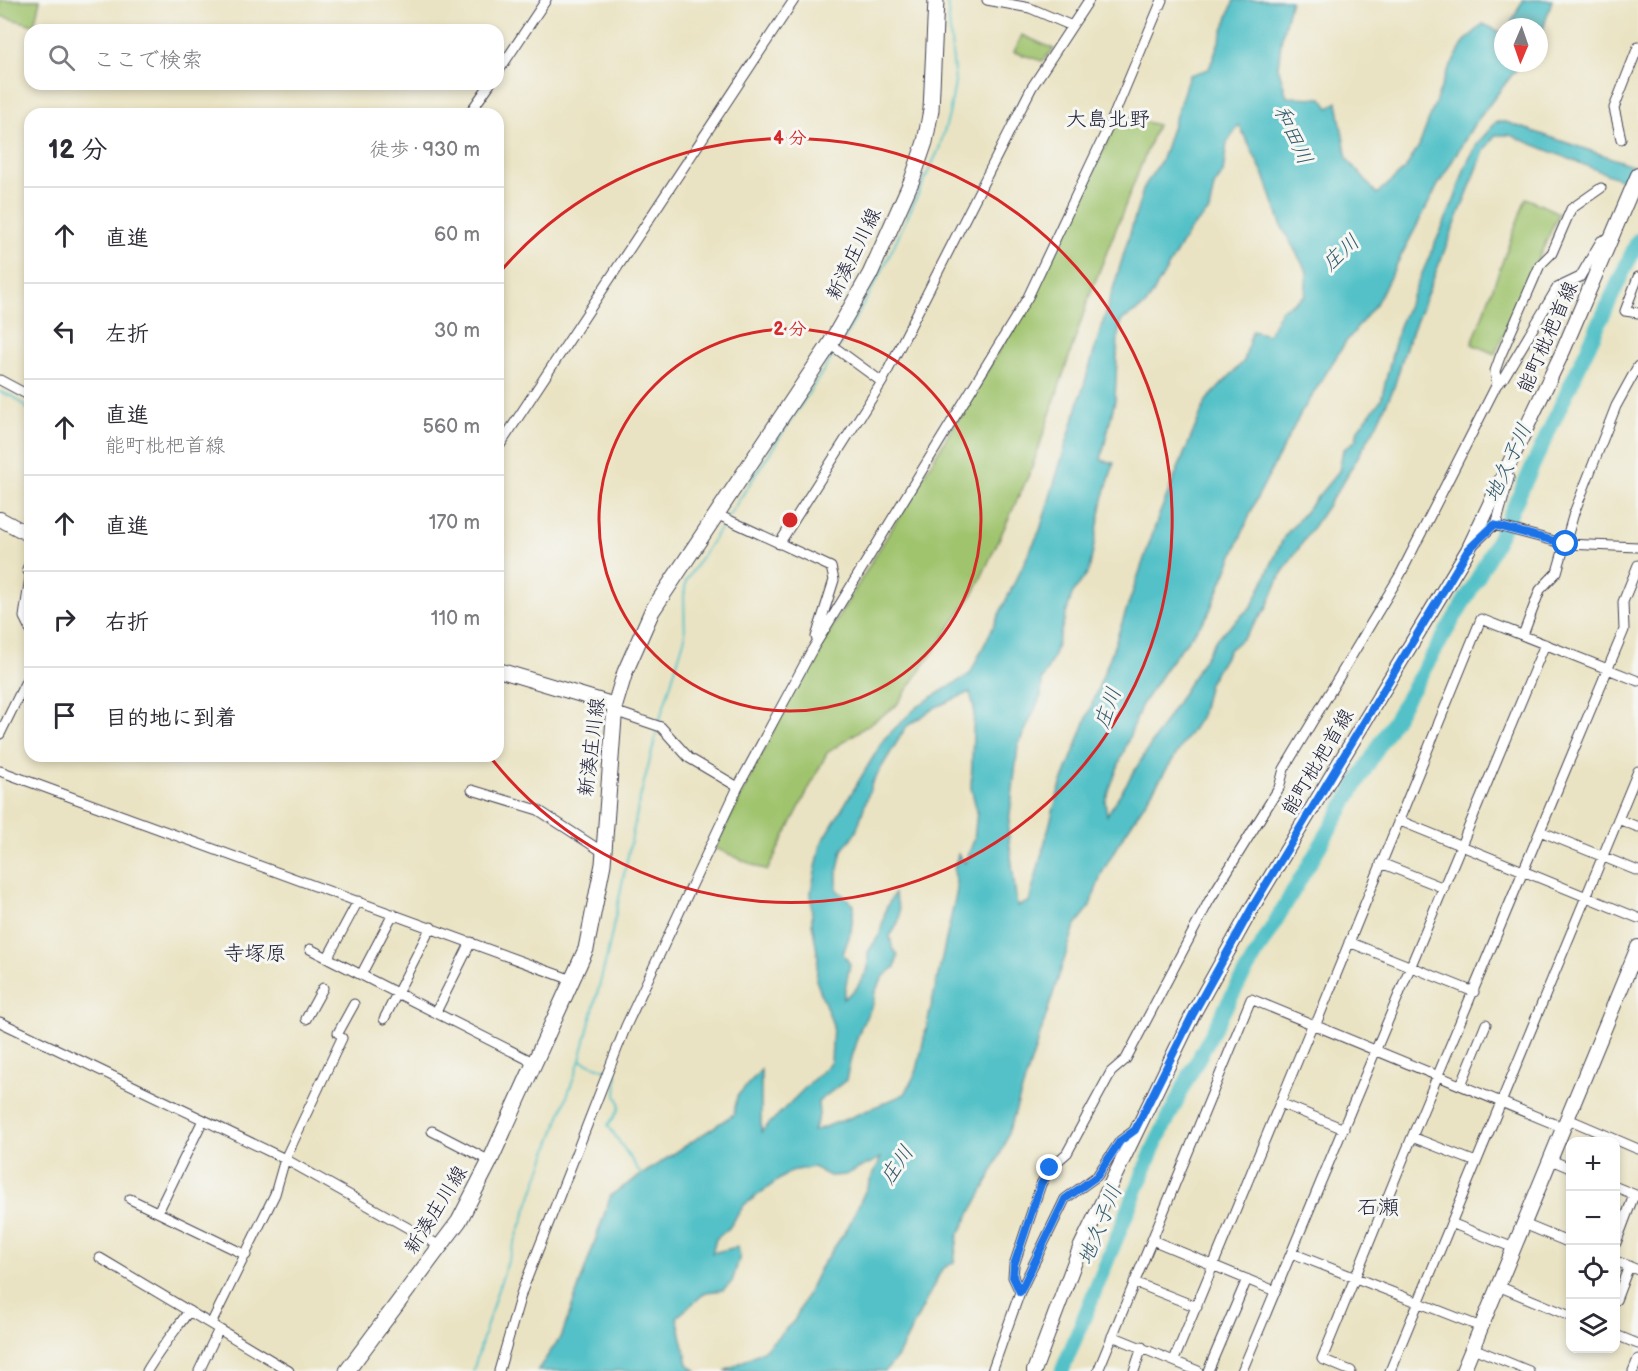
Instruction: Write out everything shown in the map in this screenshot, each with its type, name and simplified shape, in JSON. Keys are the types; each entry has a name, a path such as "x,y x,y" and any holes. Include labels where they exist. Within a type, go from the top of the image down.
{"main road":[{"name":"新湊庄川線","path":"347,1371 442,1247 459,1221 490,1161 586,949 603,852 615,705 636,643 652,611 830,344 870,274 919,161 931,110 936,0"},
{"name":"能町枇杷首線","path":"1034,1371 1080,1248 1193,1014 1253,906 1468,550 1506,473 1614,236 1638,175"},
{"path":"0,519 24,532"},
{"path":"504,672 615,705"},
{"path":"1463,1371 1566,1123 1632,976 1638,947"}],"street":[{"path":"504,63 546,0"},
{"path":"504,439 794,0"},
{"path":"987,0 1017,3 1072,26"},
{"path":"779,544 882,382 1032,87 1089,0"},
{"path":"499,1371 522,1291 626,1026 738,787 812,650 1028,297 1113,117 1162,0"},
{"path":"1621,139 1614,108 1638,47"},
{"path":"473,108 486,90"},
{"path":"1497,384 1495,371 1500,357 1540,265 1552,253 1571,209 1601,188"},
{"path":"1020,1292 1013,1277 1014,1265 1041,1184 1050,1168 1067,1154 1111,1072 1126,1059 1209,901 1279,788 1284,769 1400,575 1497,384 1503,379 1557,288 1580,277 1601,241 1614,236"},
{"path":"1638,277 1625,311 1638,313"},
{"path":"830,344 882,382"},
{"path":"1523,635 1540,590 1557,572 1574,513 1616,406 1638,366"},
{"path":"0,380 24,393"},
{"path":"1468,550 1496,525 1509,478 1506,473"},
{"path":"716,514 831,567 834,580 812,650"},
{"path":"1496,525 1566,544 1638,547"},
{"path":"1348,1370 1322,1359 1412,1137 1624,630 1623,602 1638,565"},
{"path":"1174,1360 1481,619 1638,681"},
{"path":"1242,1371 1545,644"},
{"path":"1,728 24,685"},
{"path":"615,705 620,712 658,726 689,758 738,787"},
{"path":"0,771 572,980"},
{"path":"1390,1371 1638,771"},
{"path":"472,790 538,810 603,852"},
{"path":"1618,819 1638,827"},
{"path":"1398,820 1638,918"},
{"path":"1540,831 1638,871"},
{"path":"1381,863 1444,888"},
{"path":"328,957 358,901"},
{"path":"361,975 393,914"},
{"path":"384,1019 431,927"},
{"path":"436,1012 471,942"},
{"path":"1349,942 1474,992"},
{"path":"310,949 533,1062"},
{"path":"306,1019 323,988"},
{"path":"1098,1371 1251,999 1502,1101 1638,1149"},
{"path":"199,1371 215,1326 275,1194 285,1159 354,1004"},
{"path":"0,1022 285,1159 442,1247"},
{"path":"1461,1085 1486,1024"},
{"path":"1280,1103 1344,1129"},
{"path":"158,1212 203,1120"},
{"path":"992,1371 1020,1292 1065,1199 1097,1176 1120,1141 1135,1130"},
{"path":"432,1131 490,1161"},
{"path":"1412,1137 1476,1162"},
{"path":"1551,1160 1566,1166"},
{"path":"1620,1189 1636,1196 1620,1234"},
{"path":"130,1199 246,1255"},
{"path":"1451,1223 1514,1248"},
{"path":"1524,1224 1566,1241"},
{"path":"1152,1240 1275,1291"},
{"path":"1292,1253 1481,1327"},
{"path":"100,1258 289,1371"},
{"path":"1617,1299 1633,1268"},
{"path":"1208,1371 1247,1280"},
{"path":"1134,1282 1197,1307"},
{"path":"1498,1286 1566,1314"},
{"path":"147,1371 165,1341 173,1335 189,1311"},
{"path":"1112,1336 1198,1371"},
{"path":"1620,1337 1638,1344"},
{"path":"1134,1371 1142,1347"},
{"path":"1473,1348 1529,1371"},
{"path":"1633,1371 1638,1359"}],"green space":[{"path":"0,0 40,0 34,24 0,16"},
{"path":"1022,35 1054,49 1042,61 1014,52"},
{"path":"1120,115 1157,125 1089,297 1032,468 975,591 896,706 827,753 767,871 715,848 789,699 1021,314"},
{"path":"1526,198 1559,213 1495,354 1472,344"}],"water":[{"path":"1234,0 1291,0 1282,36 1278,67 1287,97 1322,98 1329,108 1337,102 1347,159 1377,194 1405,169 1419,146 1446,74 1465,41 1483,24 1494,29 1494,72 1514,72 1473,126 1438,185 1376,304 1345,343 1301,413 1256,500 1208,615 1168,665 1141,706 1105,801 1107,815 1217,638 1252,606 1284,537 1339,471 1343,450 1356,440 1358,429 1381,400 1399,326 1455,198 1465,167 1477,144 1496,122 1506,122 1632,165 1624,183 1622,180 1510,135 1496,135 1485,149 1406,347 1394,387 1376,426 1342,484 1280,576 1266,609 1244,637 1229,650 1209,683 1201,716 1117,846 1102,873 1089,908 1075,926 1005,1143 990,1177 958,1236 954,1262 942,1269 897,1358 885,1371 725,1371 763,1351 794,1321 820,1268 847,1229 881,1158 845,1175 830,1176 813,1167 791,1171 744,1205 729,1228 716,1239 712,1253 737,1247 740,1256 732,1282 723,1290 706,1292 677,1317 688,1364 696,1371 537,1371 562,1335 611,1195 734,1114 737,1096 761,1070 761,1132 831,1062 833,1025 816,980 818,957 812,923 811,891 821,844 884,739 919,705 970,674 1040,530 1144,187 1162,159 1189,75 1209,69","holes":["1239,125 1264,175 1282,227 1307,272 1305,296 1281,310 1268,335 1252,331 1244,361 1206,401 1159,515 1112,652 1058,793 1029,902 1017,906 1008,831 1018,746 1041,696 1042,680 1053,658 1072,594 1089,571 1103,499 1114,463 1101,460 1115,400 1118,335 1122,320 1146,305 1189,231 1209,211 1214,186 1223,173 1227,143","970,692 974,708 971,788 977,811 974,840 965,863 958,854 954,870 957,890 917,1070 905,1094 813,1131 819,1116 818,1102 846,1080 851,1057 861,1027 873,1004 875,992 883,977 895,967 898,955 892,947 890,936 900,916 894,894 886,908 880,934 868,952 868,969 856,989 843,999 850,964 843,954 851,931 854,905 837,890 837,874 842,850 856,832 872,783 906,727 936,707"]},
{"path":"1523,0 1552,0 1546,18 1514,18"}],"waterway":[{"path":"840,346 882,271 939,149 955,83 947,0"},
{"name":"地久子川","path":"1062,1371 1154,1147 1187,1080 1235,990 1476,581 1507,521 1638,240"},
{"path":"728,517 836,351"},
{"path":"0,392 14,397 24,406"},
{"path":"659,722 685,637 686,581 725,521"},
{"path":"473,1371 496,1295 580,1060 607,956 640,798 658,728"},
{"path":"580,1060 606,1070"},
{"path":"611,1072 617,1074 616,1096 620,1104 608,1125 643,1177"}],"district":[{"name":"大島北野","path":"1108,119"},
{"name":"寺塚原","path":"255,953"},
{"name":"石瀬","path":"1378,1207"}],"route":[{"path":"1050,1168 1041,1184 1014,1265 1013,1277 1020,1292 1065,1199 1097,1176 1120,1141 1135,1130 1193,1014 1253,906 1468,550 1494,525 1502,525 1511,530 1566,544"}],"water label":[{"name":"和田川","path":"1293,135"},
{"name":"庄川","path":"1341,253"},
{"name":"庄川","path":"1108,708"},
{"name":"庄川","path":"897,1165"}]}
